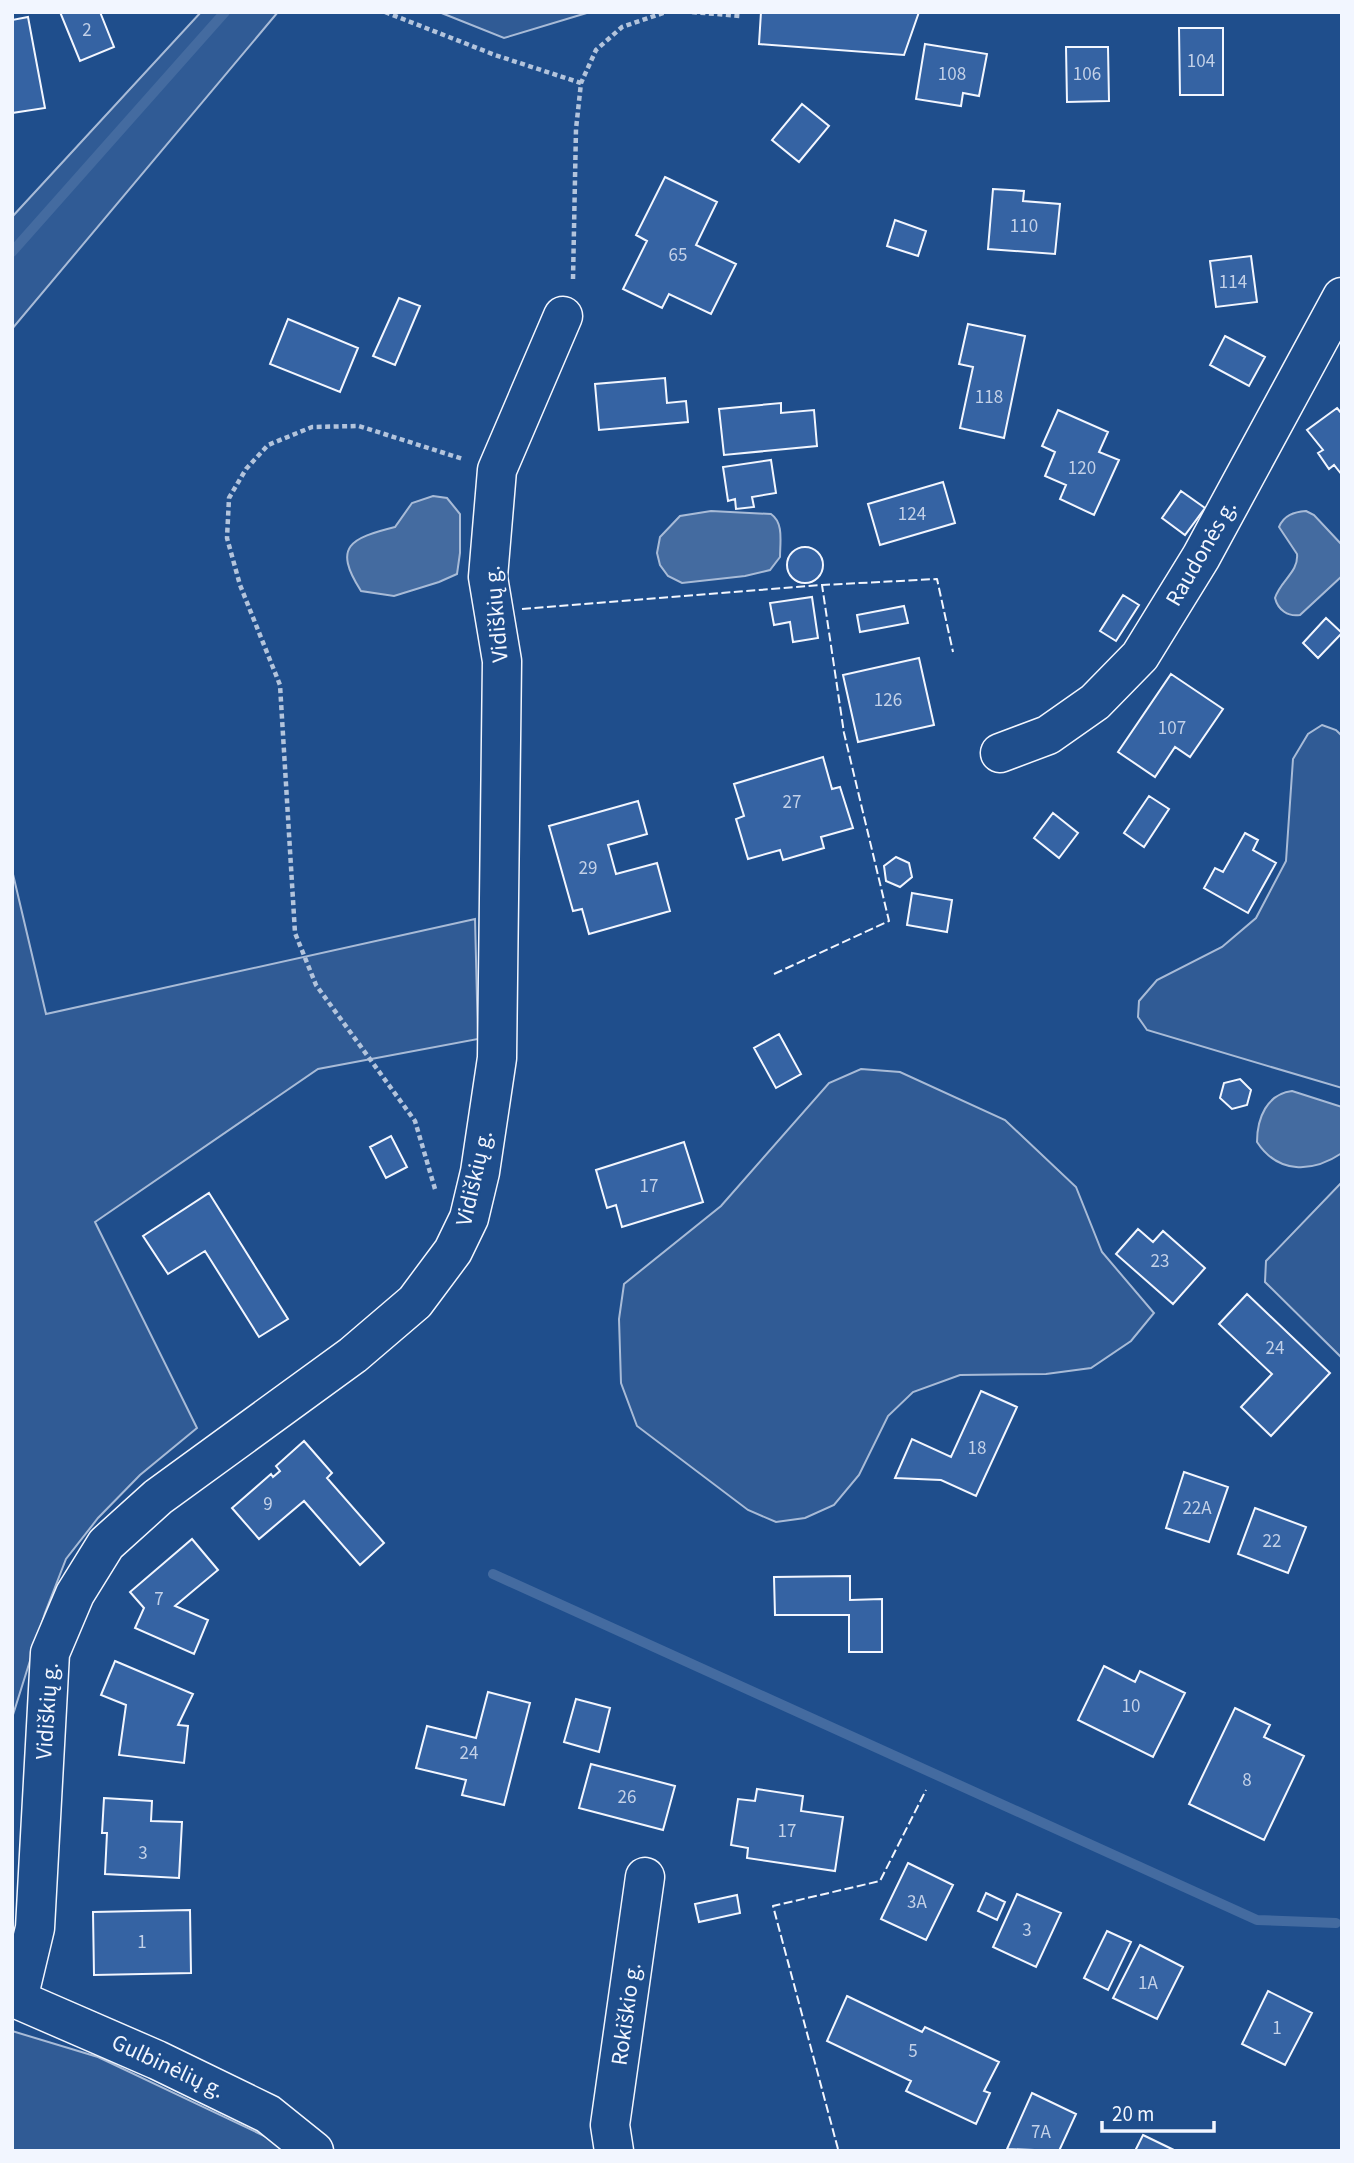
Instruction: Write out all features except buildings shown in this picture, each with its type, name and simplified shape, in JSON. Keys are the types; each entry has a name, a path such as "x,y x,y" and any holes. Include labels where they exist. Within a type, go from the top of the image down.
{"street":[{"name":"Raudonės g.","path":"1000,753 1048,736 1095,702 1140,656 1200,557 1342,297"},
{"name":"Vidiškių g.","path":"15,1998 35,1928 50,1653 75,1594 106,1544 158,1497 353,1355 415,1302 453,1251 469,1218 480,1172 498,1058 502,661 488,577 497,470 563,316"},
{"name":"Rokiškio g.","path":"614,2151 610,2125 645,1877"},
{"name":"Gulbinėlių g.","path":"15,1998 157,2060 268,2114 314,2151"}],"path":[{"path":"385,12 495,55 581,83"},
{"path":"563,316 573,280 576,129 581,83 596,50 622,27 666,12"},
{"path":"692,12 740,16"},
{"path":"453,1251 415,1121 316,985 295,933 280,685 240,585 227,538 229,498 246,469 268,445 312,427 359,426 497,470"}],"shaded area":[{"path":"201,12 278,12 12,329 12,217"},
{"path":"439,12 590,12 504,38"},
{"path":"433,496 447,498 460,514 457,574 394,596 361,591 348,564 347,554 351,546 367,535 395,527 412,503"},
{"path":"711,511 771,514 775,518 780,533 780,557 770,570 745,576 682,583 668,576 660,565 657,553 660,537 680,516"},
{"path":"1306,511 1314,515 1342,545 1342,576 1300,615 1291,615 1281,609 1275,598 1295,566 1297,554 1279,527 1290,515"},
{"path":"1322,725 1336,730 1342,736 1342,1088 1147,1030 1138,1017 1139,1001 1157,980 1222,947 1256,918 1286,861 1293,759 1308,734"},
{"path":"12,870 46,1014 475,919 478,1039 318,1069 95,1222 197,1428 140,1475 98,1518 66,1559 45,1613 12,1718"},
{"path":"861,1069 900,1072 1005,1120 1076,1187 1102,1252 1154,1313 1131,1341 1091,1368 1046,1374 960,1375 913,1392 888,1416 859,1475 834,1505 805,1518 776,1522 748,1510 637,1426 621,1383 619,1319 624,1284 721,1206 829,1083"},
{"path":"1292,1091 1342,1107 1342,1153 1319,1164 1296,1167 1285,1165 1265,1152 1257,1142 1261,1116 1276,1097"},
{"path":"1342,1182 1342,1358 1265,1282 1266,1261"},
{"path":"12,2031 98,2057 296,2151 12,2151"}],"waterway":[{"path":"12,252 225,12"},
{"path":"493,1574 1257,1920 1336,1923"}],"fence":[{"path":"522,609 822,585 937,579 953,652"},
{"path":"774,974 889,921 844,733 822,585"},
{"path":"838,2149 773,1906 880,1881 926,1790"}]}
